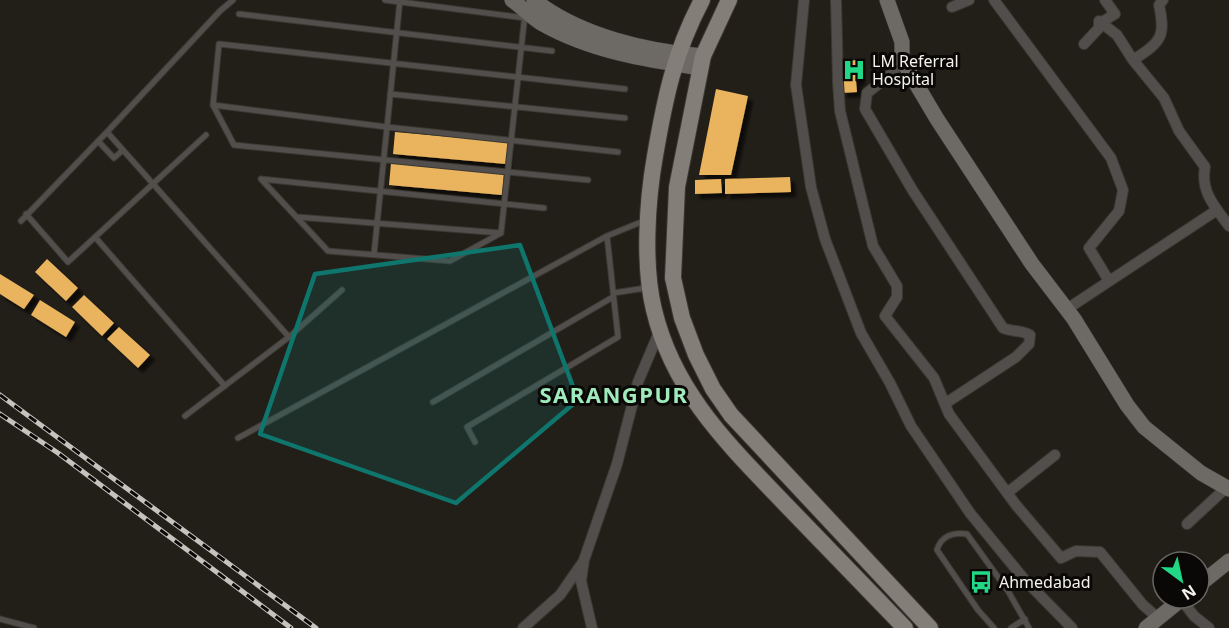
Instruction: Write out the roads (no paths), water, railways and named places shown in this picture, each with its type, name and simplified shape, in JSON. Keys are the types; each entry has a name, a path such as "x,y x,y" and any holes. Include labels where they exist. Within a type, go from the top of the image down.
{"main road":[{"path":"702,0 676,59 666,94 650,189 649,265 654,310 660,330 688,393 724,440 905,628"},
{"path":"729,0 702,62 677,188 672,278 682,318 696,355 713,389 746,431 930,628"}],"street":[{"path":"512,0 528,9 540,22 580,42 631,57 702,62"},
{"path":"804,0 796,85 811,187 825,239 861,333 890,383 911,426 970,513 1024,579 1072,628"},
{"path":"836,0 837,83 840,111 873,246 897,286 897,297 885,316 928,368 949,414 1007,493 1061,558 1076,551 1100,552 1143,605 1152,623 1168,610"},
{"path":"887,0 902,42 902,60 937,119 1032,264 1067,309 1127,405 1144,427 1201,473 1228,488 1187,524"},
{"path":"952,7 969,0"},
{"path":"994,0 1111,158 1124,190 1119,211 1089,248 1109,281"},
{"path":"1084,44 1099,28 1100,21 1115,14 1105,0"},
{"path":"1133,60 1146,51 1161,34 1163,28 1158,5 1163,0"},
{"path":"1102,22 1117,35 1133,60 1164,98 1179,131 1205,167 1202,179 1210,202 1229,226"},
{"path":"902,60 891,74 867,93 865,109 913,191 1003,328 1030,335 1029,344 1016,357 945,403"},
{"path":"1067,309 1217,210"},
{"path":"592,628 581,581 584,560 616,464 638,382 660,330"},
{"path":"1007,493 1055,455"},
{"path":"523,628 560,595 584,560"},
{"path":"1211,575 1229,561"},
{"path":"1190,610 1209,628"}],"lane":[{"path":"21,221 220,11 234,0"},
{"path":"385,0 528,9 501,233"},
{"path":"374,254 400,1"},
{"path":"239,14 552,51"},
{"path":"588,180 234,145 213,105 219,44 626,89"},
{"path":"390,94 625,118"},
{"path":"213,105 618,152"},
{"path":"107,132 290,337"},
{"path":"26,214 68,262 206,135"},
{"path":"98,141 114,158 123,150"},
{"path":"501,233 450,261 328,251 261,179 544,208"},
{"path":"297,217 501,233"},
{"path":"238,438 607,236 649,218"},
{"path":"476,442 466,427 618,337 607,236"},
{"path":"95,237 225,386"},
{"path":"433,402 613,295 651,287"},
{"path":"185,416 290,337 342,290"},
{"path":"993,628 937,550 944,537 953,534 967,534 1008,591 1029,628"},
{"path":"0,619 34,628"},
{"path":"1011,628 1025,620"}],"railway":[{"path":"0,395 316,628"},
{"path":"0,414 58,453 291,628"}],"place":[{"name":"LM Referral Hospital","path":"854,70"},
{"name":"Ahmedabad","path":"981,582"}],"district":[{"name":"SARANGPUR","path":"614,394"}]}
